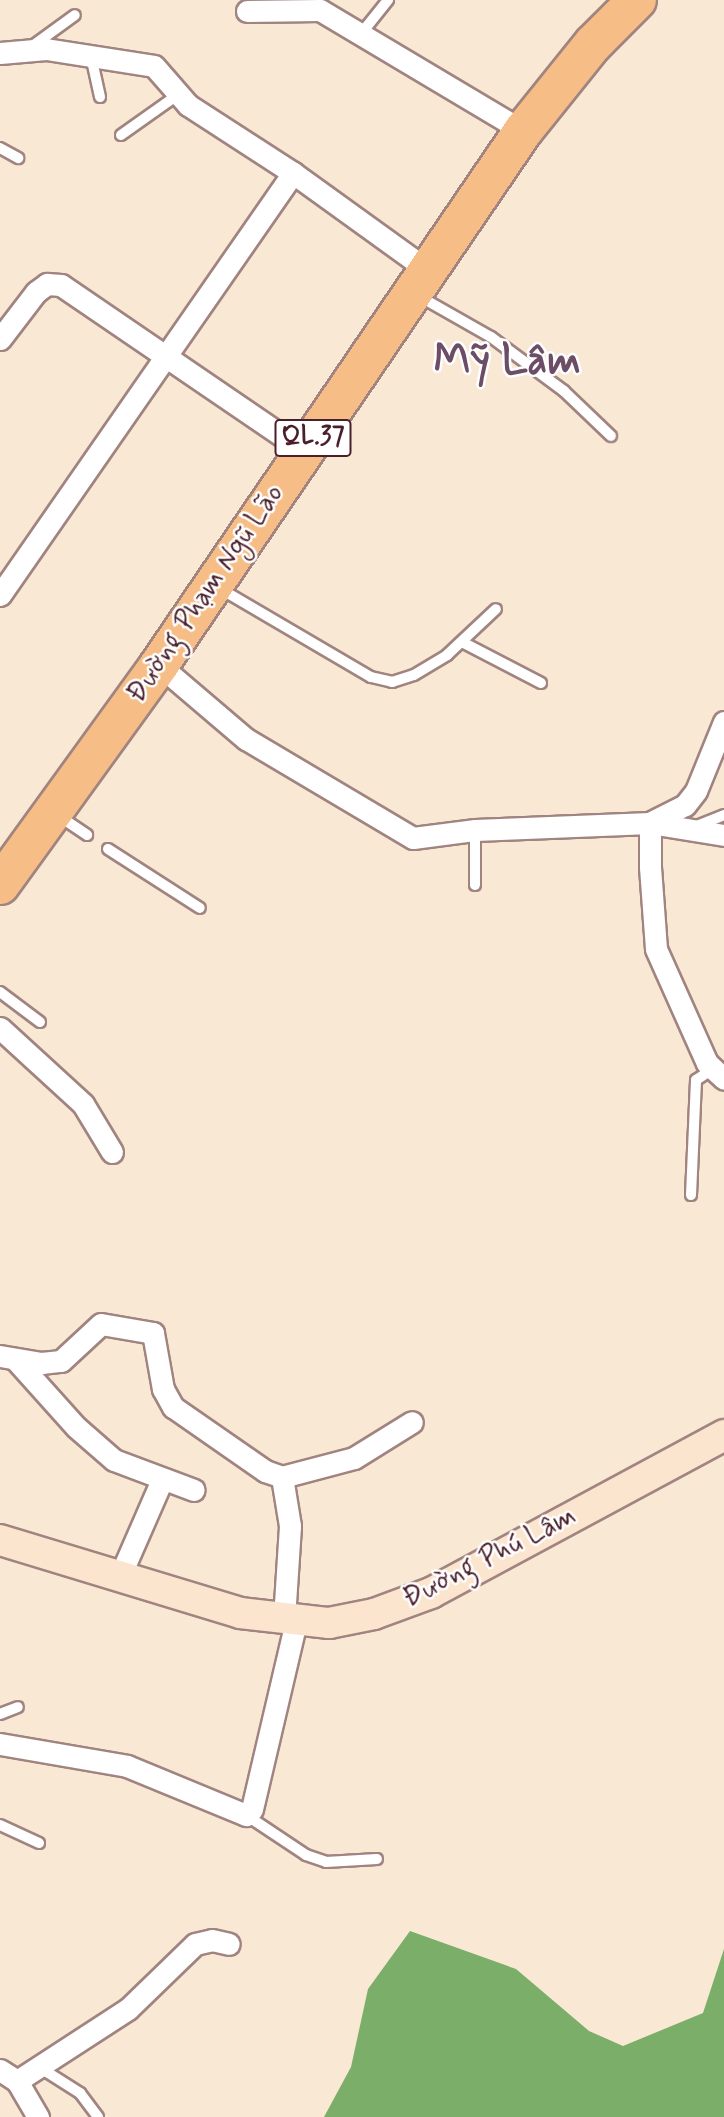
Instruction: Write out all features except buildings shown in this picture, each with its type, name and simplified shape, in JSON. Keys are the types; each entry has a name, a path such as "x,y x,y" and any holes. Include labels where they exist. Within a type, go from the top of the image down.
{"highway":[{"name":"Đường Phạm Ngũ Lão","path":"0,885 51,810 159,665 523,131 593,44 637,0"}],"main road":[{"name":"Đường Phú Lâm","path":"0,1540 240,1613 290,1621 329,1623 374,1614 431,1594 724,1435"}],"street":[{"path":"247,11 320,10 523,131"},
{"path":"0,53 29,48 154,66 199,113 293,173 419,281"},
{"path":"0,595 293,173"},
{"path":"0,339 36,292 47,284 61,285 304,451"},
{"path":"159,665 246,739 413,838 475,830 650,823 724,835"},
{"path":"650,823 685,804 696,791 724,722"},
{"path":"650,823 656,948 677,1001 718,1074"},
{"path":"0,1028 83,1104 112,1152"},
{"path":"6,1357 61,1361 101,1324 153,1333 163,1389 173,1407 265,1471 282,1477 354,1458 412,1422"},
{"path":"6,1357 76,1427 114,1460 161,1482 194,1490"},
{"path":"0,1744 127,1766 246,1815 252,1809 290,1621 290,1526 282,1477"},
{"path":"120,1576 161,1482"},
{"path":"38,2117 8,2076 39,2067 128,2008 195,1944 202,1941 229,1944"}],"lane":[{"path":"360,35 388,0"},
{"path":"29,48 75,15"},
{"path":"91,56 100,97"},
{"path":"121,135 179,94"},
{"path":"0,148 18,158"},
{"path":"419,281 564,391 611,436"},
{"path":"212,584 371,677 392,682 414,675 462,642 496,609"},
{"path":"462,642 541,683"},
{"path":"51,810 87,835"},
{"path":"688,830 724,814"},
{"path":"475,830 475,886"},
{"path":"108,849 200,908"},
{"path":"0,992 40,1022"},
{"path":"691,1195 696,1080 718,1074"},
{"path":"0,1714 18,1707"},
{"path":"246,1815 306,1855 326,1862 377,1859"},
{"path":"0,1825 39,1843"},
{"path":"39,2067 80,2093 98,2117"}],"green space":[{"path":"410,1931 516,1969 589,2031 623,2046 703,2013 724,1949 724,2117 324,2117 351,2067 368,1989"}],"district":[{"name":"Mỹ Lâm","path":"507,362"}]}
